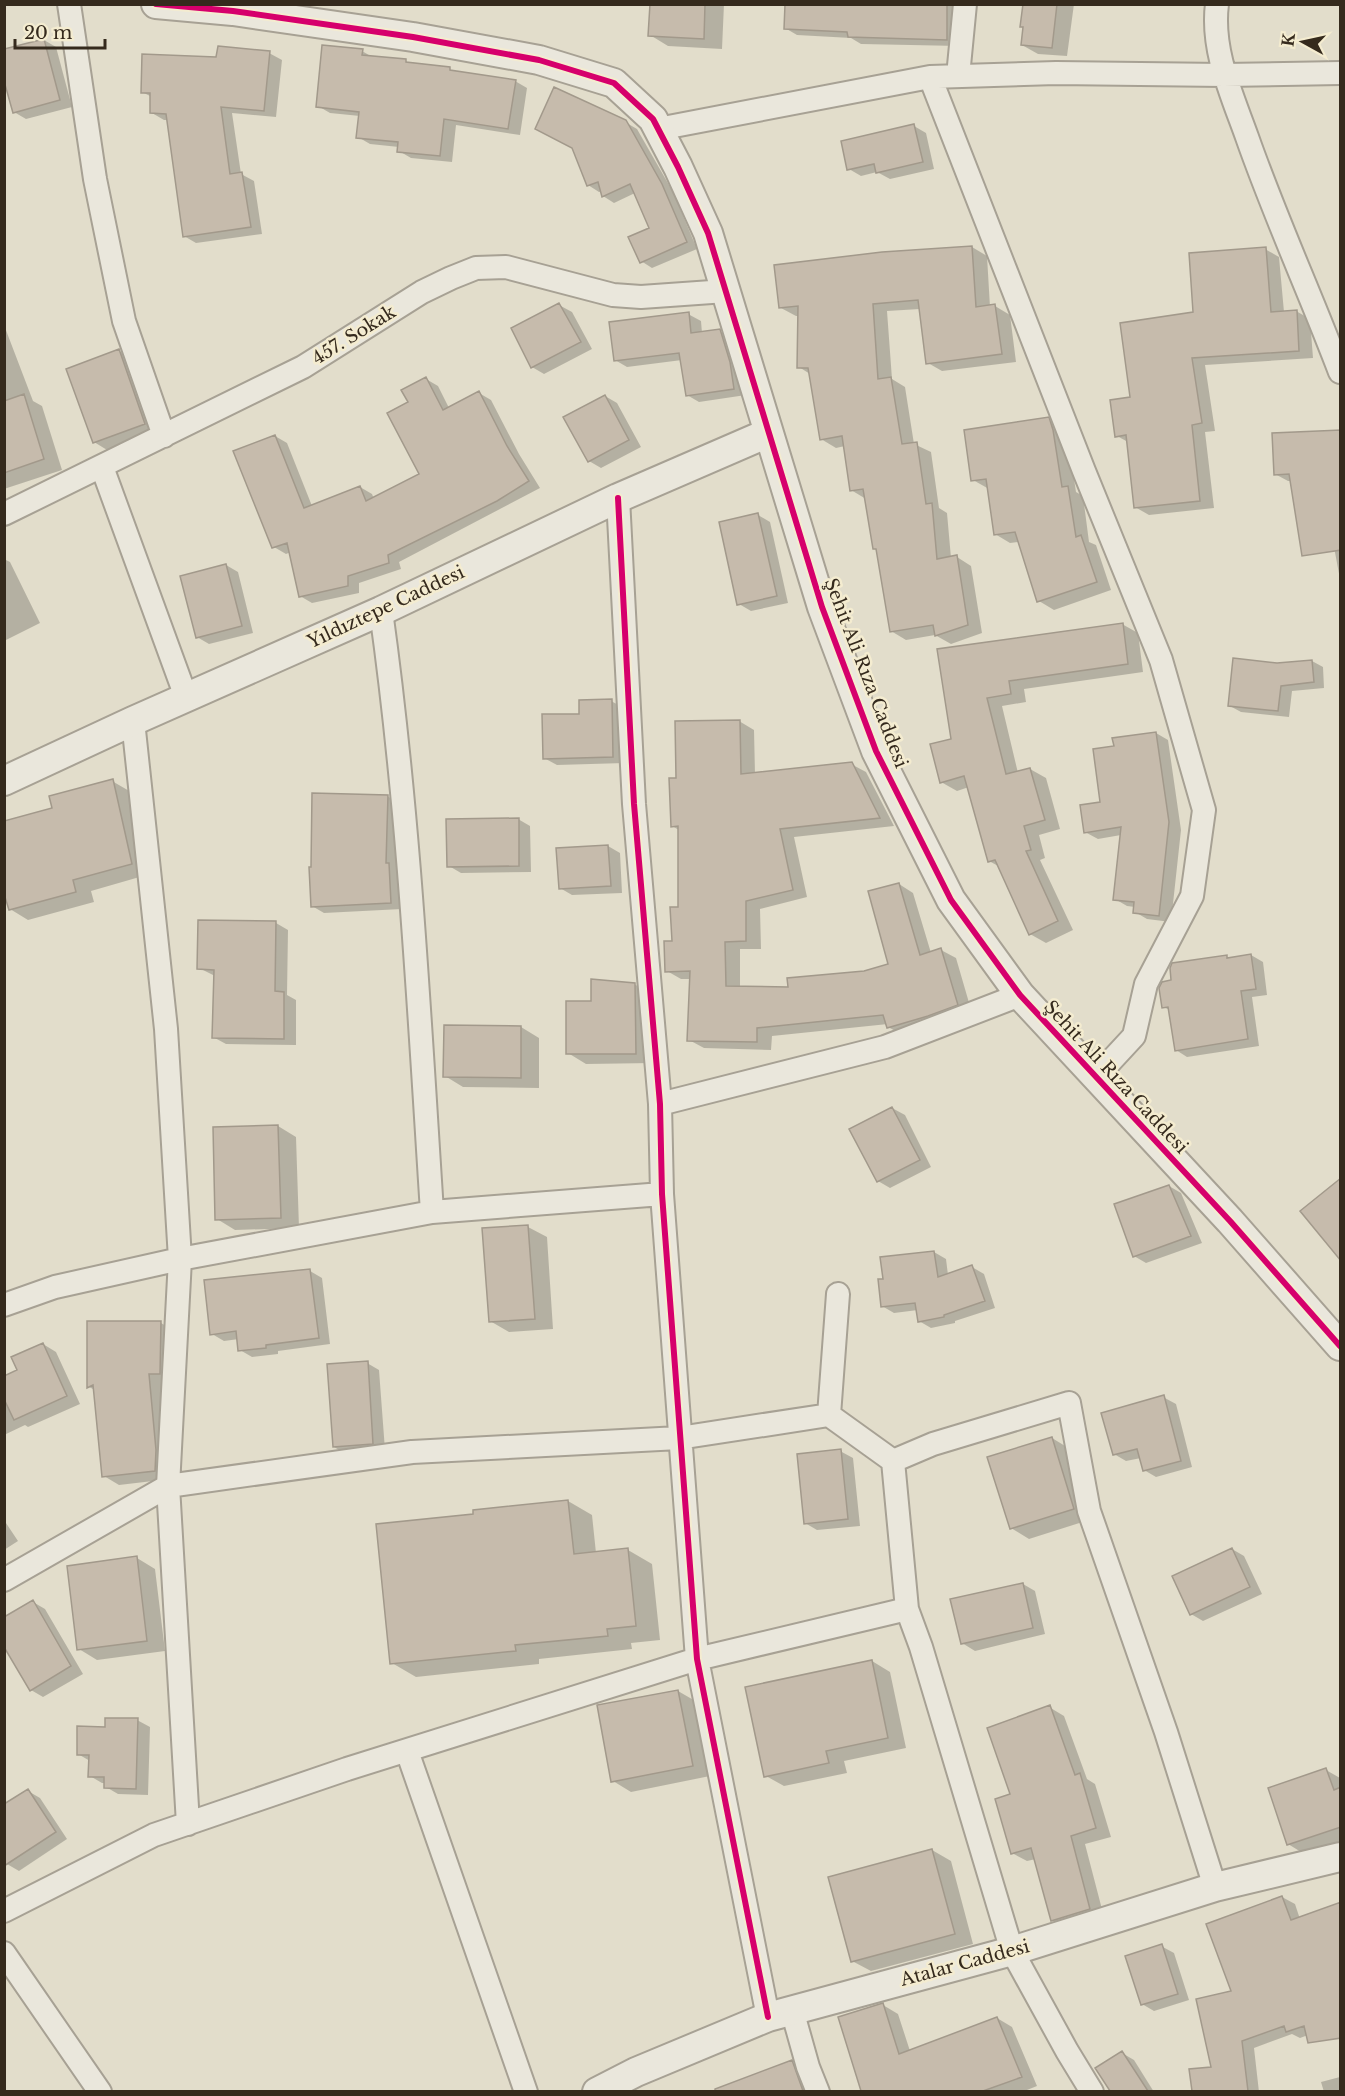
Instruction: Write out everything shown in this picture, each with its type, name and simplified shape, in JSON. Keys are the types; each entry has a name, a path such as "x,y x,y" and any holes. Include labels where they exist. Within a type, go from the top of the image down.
{"street":[{"path":"69,4 95,179 124,321 164,436"},
{"name":"Şehit Ali Rıza Caddesi","path":"156,4 233,11 413,37 539,60 614,82 653,119 708,233 822,607 876,751 951,900 1020,995 1230,1221 1341,1346"},
{"path":"958,76 965,4"},
{"path":"1217,4 1214,23 1224,75 1264,186 1341,372"},
{"path":"658,129 930,77 1056,73 1224,75 1341,73"},
{"path":"930,77 1161,660 1204,810 1192,896 1146,984 1134,1036 1096,1077"},
{"name":"457. Sokak","path":"4,514 303,367 422,292 476,268 506,267 613,295 641,297 726,291"},
{"name":"Yıldıztepe Caddesi","path":"4,781 381,611 618,498 768,433"},
{"path":"102,467 186,697"},
{"path":"618,498 634,804 660,1104 662,1194 697,1659 780,2013 818,2091"},
{"path":"381,611 395,713 412,888 432,1212"},
{"path":"133,721 166,1029 180,1259 168,1486 188,1824"},
{"path":"660,1104 885,1047 1020,995"},
{"path":"4,1305 55,1287 180,1259 432,1212 662,1194"},
{"path":"829,1415 838,1294"},
{"path":"893,1461 933,1444 1069,1403 1089,1510 1166,1732 1215,1887"},
{"path":"4,1580 168,1486 412,1452 679,1438 829,1415 893,1461 907,1609 921,1647 1012,1951 1067,2051 1092,2091"},
{"path":"4,1911 154,1835 406,1751 697,1659 907,1609"},
{"path":"406,1751 526,2091"},
{"name":"Atalar Caddesi","path":"597,2091 636,2072 780,2013 1012,1951 1215,1887 1341,1857"},
{"path":"4,1953 100,2091"}],"building":[{"path":"650,4 705,4 704,39 648,36"},
{"path":"785,4 947,4 947,40 848,37 847,32 784,29"},
{"path":"1023,4 1057,4 1052,48 1021,45 1023,27 1020,27"},
{"path":"44,39 60,100 13,113 4,81 4,49"},
{"path":"322,45 363,49 362,55 406,59 406,62 450,67 450,70 516,80 508,129 444,119 440,156 397,152 398,142 356,138 359,112 316,107"},
{"path":"218,46 270,51 264,111 221,107 230,174 242,172 251,227 183,237 166,114 150,113 150,93 141,93 142,54 216,57"},
{"path":"554,87 626,120 662,184 687,242 640,263 628,237 649,228 630,184 602,197 598,182 587,186 572,148 535,129"},
{"path":"914,124 923,162 876,173 874,164 847,170 841,141"},
{"path":"972,246 976,307 995,304 1002,354 926,364 918,300 873,304 878,379 891,377 902,444 917,442 926,504 932,503 937,559 957,555 968,625 935,636 933,625 890,632 863,489 850,491 842,436 820,440 808,368 797,368 798,306 779,308 774,265 882,252"},
{"path":"1266,247 1271,312 1297,310 1299,351 1192,358 1202,423 1192,425 1200,501 1134,508 1126,435 1115,437 1110,400 1130,397 1120,323 1193,312 1189,253"},
{"path":"559,303 581,342 531,368 511,328"},
{"path":"689,312 691,333 720,329 730,362 734,389 686,396 679,353 614,361 609,322"},
{"path":"119,349 145,424 93,443 66,369"},
{"path":"426,377 443,410 479,391 507,446 529,481 497,501 388,555 389,563 348,576 348,586 299,597 287,543 272,548 233,451 275,435 304,508 360,486 366,501 419,474 387,413 408,402 401,390"},
{"path":"24,394 44,459 4,473 4,401"},
{"path":"605,395 629,440 588,462 563,417"},
{"path":"1049,417 1062,487 1068,486 1076,537 1081,535 1097,582 1037,602 1015,532 994,535 986,479 971,481 964,430"},
{"path":"1341,430 1341,550 1302,556 1289,474 1274,475 1272,433"},
{"path":"758,513 777,596 737,605 719,522"},
{"path":"226,564 242,626 196,638 180,576"},
{"path":"1123,623 1128,664 1009,681 1011,694 987,698 1006,774 1030,768 1045,820 1024,826 1031,850 1026,851 1058,921 1029,935 995,860 988,862 964,776 940,783 930,744 951,739 937,649"},
{"path":"1233,658 1277,663 1312,660 1314,682 1281,686 1278,711 1228,706"},
{"path":"612,699 613,757 543,759 542,714 579,714 579,700"},
{"path":"740,720 741,774 852,762 880,818 780,829 793,890 746,901 746,941 725,942 726,986 788,987 787,978 864,971 888,964 868,891 899,883 920,955 941,948 958,1005 887,1028 883,1015 757,1028 757,1042 687,1041 690,971 665,972 664,941 672,941 670,907 678,907 678,826 671,827 669,778 676,778 675,721"},
{"path":"1156,732 1169,822 1159,916 1133,913 1134,902 1113,900 1121,827 1084,833 1080,805 1100,802 1093,749 1114,746 1112,738"},
{"path":"113,779 132,864 73,880 76,892 9,910 4,894 4,821 52,808 49,796"},
{"path":"312,793 388,795 386,863 389,863 391,903 311,907 309,867 311,867"},
{"path":"519,818 519,866 447,867 446,819"},
{"path":"608,845 611,886 559,889 556,848"},
{"path":"198,920 276,921 275,991 284,992 284,1039 212,1038 214,970 197,969"},
{"path":"1251,954 1256,989 1241,991 1248,1039 1175,1051 1168,1007 1162,1008 1159,988 1162,982 1171,980 1172,963"},
{"path":"591,979 635,983 636,1054 566,1054 566,1001 591,1001"},
{"path":"444,1025 521,1026 521,1078 443,1077"},
{"path":"892,1107 920,1160 877,1182 849,1129"},
{"path":"278,1125 281,1218 215,1220 213,1127"},
{"path":"1341,1178 1341,1261 1300,1211"},
{"path":"1169,1185 1191,1236 1133,1257 1114,1204"},
{"path":"528,1225 535,1319 489,1322 482,1228"},
{"path":"934,1251 938,1277 972,1265 985,1301 944,1315 944,1317 918,1322 915,1303 881,1307 878,1279 883,1279 880,1257"},
{"path":"310,1269 319,1338 238,1351 236,1331 210,1335 204,1280"},
{"path":"87,1321 161,1321 160,1374 149,1374 156,1450 155,1471 102,1477 93,1385 87,1388"},
{"path":"43,1343 67,1396 14,1420 4,1399 4,1376 17,1370 11,1357"},
{"path":"368,1361 373,1444 333,1447 327,1364"},
{"path":"1164,1395 1181,1461 1143,1471 1137,1449 1113,1455 1101,1413"},
{"path":"1052,1437 1074,1509 1010,1529 987,1457"},
{"path":"841,1449 848,1519 804,1524 797,1454"},
{"path":"568,1500 574,1554 628,1548 636,1626 607,1629 608,1636 515,1645 516,1651 390,1664 376,1524 473,1514 473,1510"},
{"path":"1232,1548 1250,1587 1190,1615 1172,1576"},
{"path":"137,1556 147,1641 77,1650 67,1566"},
{"path":"1023,1583 1033,1628 961,1644 950,1599"},
{"path":"33,1600 71,1666 30,1691 4,1647 4,1617"},
{"path":"872,1660 888,1738 826,1751 829,1763 764,1777 745,1687"},
{"path":"678,1690 693,1766 611,1782 597,1705"},
{"path":"1050,1705 1075,1775 1080,1773 1096,1828 1071,1836 1090,1909 1051,1921 1031,1848 1011,1854 995,1799 1010,1794 987,1728"},
{"path":"105,1718 138,1718 136,1789 104,1788 104,1777 88,1777 89,1755 77,1755 77,1726 105,1727"},
{"path":"1326,1768 1334,1790 1341,1787 1341,1827 1287,1845 1268,1788"},
{"path":"28,1789 56,1832 4,1866 4,1804"},
{"path":"932,1849 955,1934 851,1962 828,1877"},
{"path":"1282,1896 1291,1920 1341,1902 1341,2038 1308,2043 1304,2026 1286,2032 1284,2026 1242,2041 1248,2091 1192,2091 1189,2069 1211,2067 1196,1999 1231,1991 1206,1924"},
{"path":"1162,1944 1178,1994 1141,2005 1125,1956"},
{"path":"883,2003 899,2054 997,2017 1022,2077 983,2091 861,2091 838,2017"},
{"path":"1122,2051 1148,2091 1110,2091 1095,2068"},
{"path":"792,2060 803,2091 715,2091 715,2089"}],"cycle path":[{"path":"156,4 233,11 413,37 539,60 614,83 653,119 708,233 822,607 876,751 951,900 1020,995 1230,1221 1340,1346"},
{"path":"618,498 634,804 660,1104 662,1194 697,1659 768,2017"}]}
